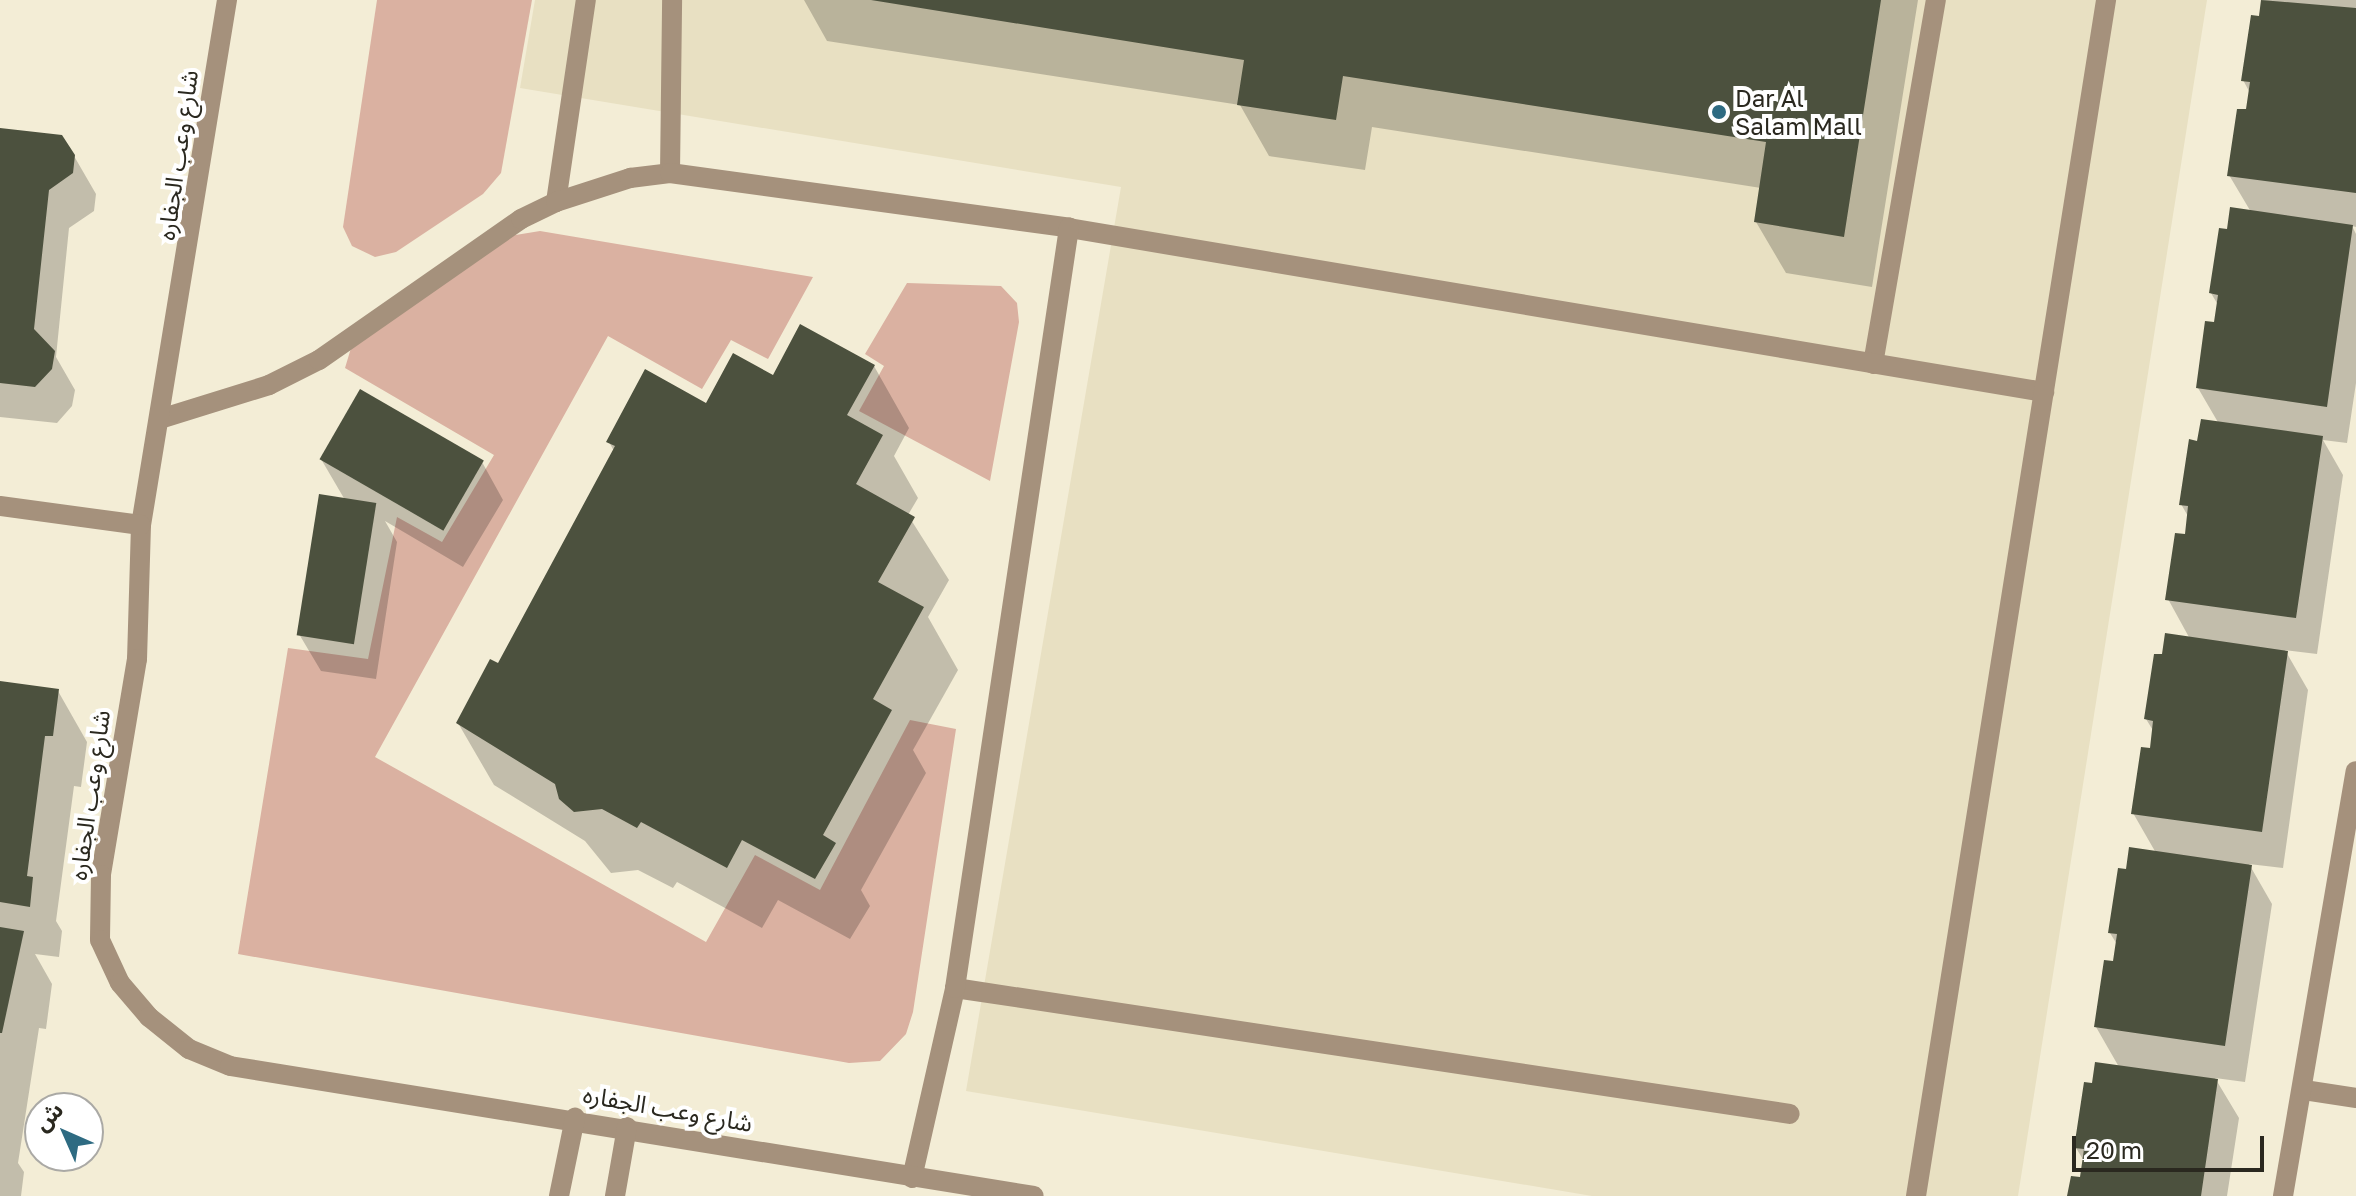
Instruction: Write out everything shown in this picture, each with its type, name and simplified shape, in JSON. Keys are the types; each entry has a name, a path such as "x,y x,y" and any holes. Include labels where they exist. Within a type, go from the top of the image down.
{"street":[{"name":"شارع وعب الجفاره","path":"227,0 141,525 137,659 101,875 100,940 120,983 149,1017 189,1049 230,1066 575,1118 912,1178 1034,1196"},
{"path":"556,202 586,0"},
{"path":"670,173 672,0"},
{"path":"1873,364 1936,0"},
{"path":"1916,1196 2106,0"},
{"path":"160,419 255,390 319,360 521,219 556,202 630,178 670,173 1069,228 2044,392"},
{"path":"912,1178 955,988 1069,228"},
{"path":"0,506 141,525"},
{"path":"2283,1196 2304,1090 2356,771"},
{"path":"955,988 1790,1114"},
{"path":"2304,1090 2356,1098"},
{"path":"559,1196 575,1118"},
{"path":"615,1196 627,1127"}],"shaded area":[{"path":"377,0 532,0 501,173 483,194 396,252 375,257 352,246 343,227"},
{"path":"535,0 2207,0 2018,1196 1592,1196 966,1091 1121,187 520,88"},
{"path":"540,231 813,277 768,359 731,340 702,389 608,336 375,757 706,942 755,855 820,890 910,720 956,729 913,1012 906,1034 880,1061 849,1063 238,954 288,648 368,659 397,517 442,542 494,455 345,368 351,348 503,237"},
{"path":"907,283 1001,286 1017,303 1019,322 990,481 859,411 884,366 865,354"}],"building":[{"name":"Dar Al Salam Mall","path":"871,0 1881,0 1844,237 1754,222 1766,142 1343,76 1336,120 1237,105 1244,60"},
{"path":"2261,0 2356,8 2356,193 2227,176 2237,109 2246,109 2250,82 2241,81 2251,15 2259,16"},
{"path":"0,128 62,135 75,155 73,173 49,190 34,329 55,351 52,369 35,387 0,383"},
{"path":"2230,207 2353,225 2327,407 2196,388 2205,321 2214,322 2218,295 2209,293 2219,228 2227,229"},
{"path":"800,324 875,365 847,415 883,435 856,484 915,517 878,582 924,607 873,699 892,710 823,835 836,843 815,879 742,840 727,868 641,822 637,828 602,809 574,812 559,799 555,784 456,723 490,659 498,663 615,446 606,442 645,369 706,403 733,353 773,375"},
{"path":"360,389 484,460 443,531 320,459"},
{"path":"2201,419 2323,436 2296,618 2165,600 2175,533 2185,534 2188,506 2179,505 2189,439 2197,441"},
{"path":"319,494 376,503 354,644 297,635"},
{"path":"2165,633 2288,651 2262,832 2131,814 2141,747 2150,748 2153,721 2144,719 2154,654 2162,654"},
{"path":"0,681 59,689 53,736 45,736 27,876 33,877 30,907 0,902"},
{"path":"2129,847 2252,865 2225,1046 2094,1027 2104,960 2113,961 2117,934 2108,933 2118,868 2126,869"},
{"path":"0,927 24,931 2,1033 0,1033"},
{"path":"2095,1062 2218,1079 2201,1196 2067,1196 2071,1176 2080,1177 2084,1149 2074,1148 2084,1082 2092,1083"}],"place":[{"name":"Dar Al Salam Mall","path":"1719,112"}]}
